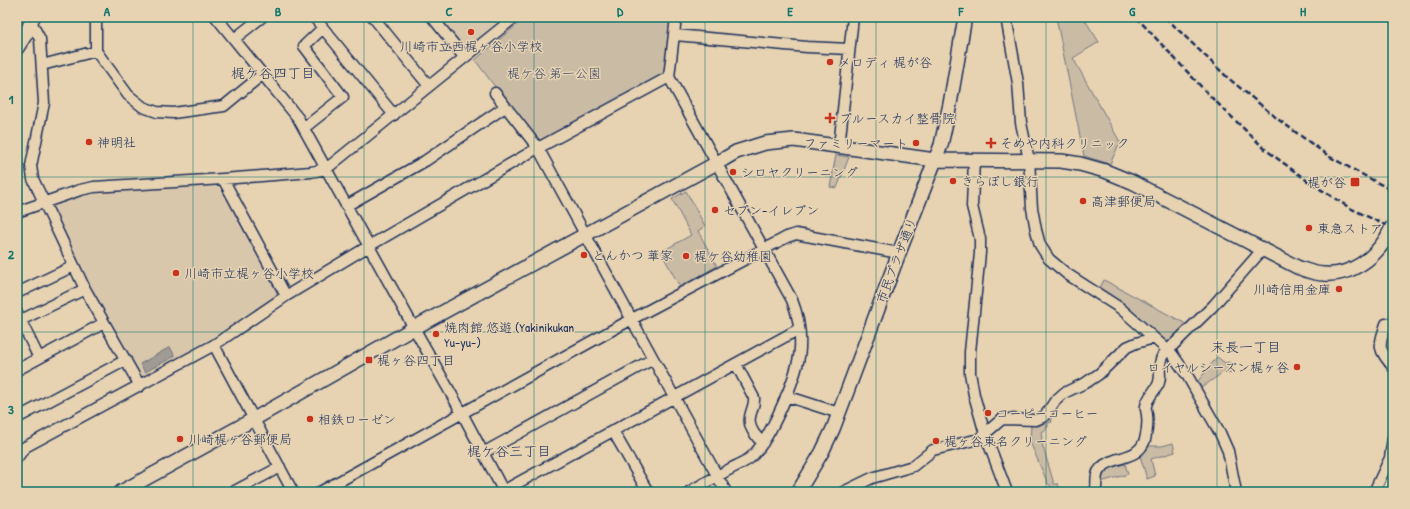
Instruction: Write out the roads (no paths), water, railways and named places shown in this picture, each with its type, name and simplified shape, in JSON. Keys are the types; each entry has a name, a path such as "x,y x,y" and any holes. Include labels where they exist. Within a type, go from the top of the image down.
{"street":[{"path":"96,17 96,51 128,95 143,107 157,112 173,113 224,106 264,74"},
{"path":"216,17 264,74 298,118 462,413 503,492 799,329"},
{"path":"234,39 262,17"},
{"path":"314,17 394,115"},
{"path":"373,17 429,86"},
{"path":"432,17 464,57"},
{"path":"17,212 80,190 94,187 223,179 311,172 326,169 515,17"},
{"path":"676,17 669,77 792,300 796,311 800,348 797,365 786,396 772,429 763,443 750,458 689,492"},
{"path":"839,146 853,17"},
{"name":"市民プラザ通り","path":"798,492 822,452 839,413 941,146 965,17"},
{"path":"1006,17 1018,83 1021,123 1029,160 1032,208 1040,245 1049,259 1067,274 1120,308 1169,351 1187,375 1220,433 1228,451 1236,492"},
{"path":"17,48 26,34 32,19"},
{"path":"32,19 40,39 44,103 31,166 33,179 85,289 140,386"},
{"path":"304,128 343,96 304,46 323,28"},
{"path":"674,35 807,47 850,49"},
{"path":"42,65 96,51"},
{"path":"17,458 25,447 214,345 286,296 369,246 538,148 669,77"},
{"path":"495,93 538,148 726,492"},
{"path":"346,206 425,161 505,107"},
{"path":"121,492 254,420 414,328 736,152 766,143 782,140 794,140 935,160 1029,160 1061,161 1080,164 1105,171 1132,182 1297,267 1310,272 1323,274 1348,271 1366,261 1379,248 1390,231"},
{"path":"974,160 972,206 980,239 980,253 970,352 970,373 974,395 985,434 1007,492"},
{"path":"223,179 286,296"},
{"path":"320,492 632,319 787,237 796,234 899,253"},
{"path":"1095,492 1097,488 1096,475 1100,469 1107,463 1133,455 1145,440 1147,416 1145,407 1147,400 1158,385 1160,378 1160,360 1163,355 1169,351 1213,306 1263,249"},
{"path":"17,293 74,266"},
{"path":"39,358 19,317 85,289"},
{"path":"17,370 104,323"},
{"path":"1393,324 1386,324 1380,343 1382,353 1393,367"},
{"path":"844,492 884,474 913,466 933,450 979,439 1002,419 1036,420 1045,416 1055,401 1064,393 1087,382 1099,374 1127,347 1154,338"},
{"path":"214,345 293,492"},
{"path":"483,453 653,359"},
{"path":"17,418 126,360"},
{"path":"736,364 754,398 749,419 750,426 757,438 763,443"},
{"path":"786,396 839,413"},
{"path":"613,431 648,492"},
{"path":"1374,492 1390,458 1393,438"},
{"path":"233,492 280,467"}],"railway":[{"path":"1136,17 1210,96 1266,150 1309,182 1350,208 1393,229"},
{"path":"1165,17 1227,77 1279,120 1330,157 1393,191"}],"place":[{"name":"川崎市立西梶ヶ谷小学校","path":"471,32"},
{"name":"メロディ 梶が谷","path":"830,62"},
{"name":"ブルースカイ整骨院","path":"830,118"},
{"name":"神明社","path":"89,142"},
{"name":"ファミリーマート","path":"916,143"},
{"name":"そめや内科クリニック","path":"991,143"},
{"name":"シロヤクリーニング","path":"733,172"},
{"name":"きらぼし銀行","path":"953,181"},
{"name":"梶が谷","path":"1355,182"},
{"name":"高津郵便局","path":"1083,201"},
{"name":"セブン-イレブン","path":"715,210"},
{"name":"東急ストア","path":"1309,228"},
{"name":"とんかつ 華家","path":"584,255"},
{"name":"梶ケ谷幼稚園","path":"686,256"},
{"name":"川崎市立梶ヶ谷小学校","path":"176,273"},
{"name":"川崎信用金庫","path":"1339,289"},
{"name":"焼肉館 悠遊 (Yakinikukan Yu-yu-)","path":"436,334"},
{"name":"梶ヶ谷四丁目","path":"369,360"},
{"name":"ロイヤルシーズン梶ヶ谷","path":"1297,367"},
{"name":"コーピーコーヒー","path":"988,413"},
{"name":"相鉄ローゼン","path":"310,419"},
{"name":"川崎梶ヶ谷郵便局","path":"180,439"},
{"name":"梶ヶ谷東名クリーニング","path":"936,441"}],"district":[{"name":"梶ケ谷四丁目","path":"273,72"},
{"name":"末長一丁目","path":"1246,346"},
{"name":"梶ケ谷三丁目","path":"509,450"}],"park label":[{"name":"梶ケ谷 第一公園","path":"554,73"}]}
